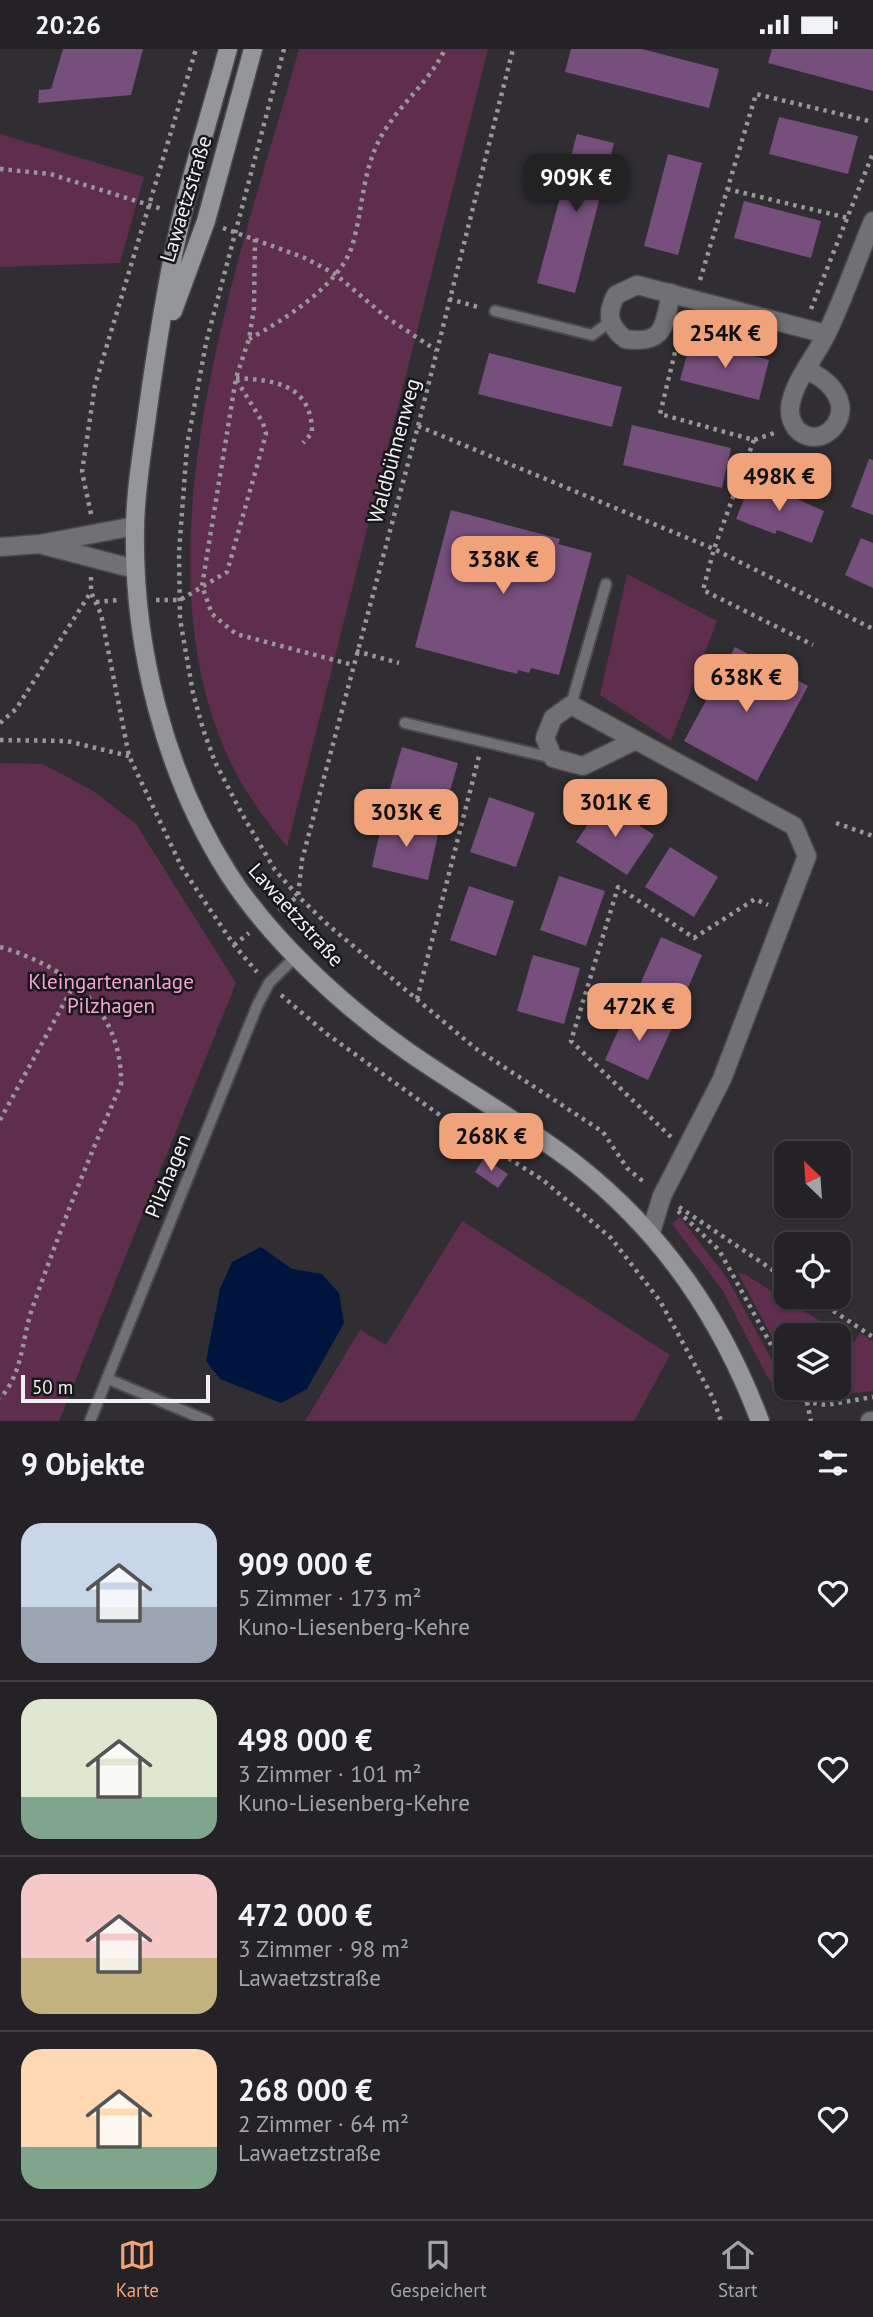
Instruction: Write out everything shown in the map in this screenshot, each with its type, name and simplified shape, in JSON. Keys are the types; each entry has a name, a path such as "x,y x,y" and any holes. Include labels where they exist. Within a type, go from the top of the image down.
{"street":[{"name":"Lawaetzstraße","path":"228,49 181,217 155,360 135,526 138,600 154,695 205,832 247,899 297,955 372,1024 573,1162 612,1194 650,1232 695,1288 726,1340 760,1421"},
{"name":"Lawaetzstraße","path":"155,360 206,221 253,49"},
{"path":"807,370 826,334 873,221"},
{"path":"671,293 665,323 655,337 646,341 625,338 610,322 611,303 623,290 637,285 671,293 826,334"},
{"path":"0,547 40,544 96,531 135,526"},
{"path":"40,544 135,569"},
{"path":"634,741 583,766 553,758 545,739 553,718 571,705 794,826 807,856 722,1079 662,1196 650,1232"}],"lane":[{"path":"495,311 592,335 610,322"},
{"path":"571,705 606,584"},
{"path":"405,723 553,758"},
{"name":"Pilzhagen","path":"90,1421 257,1006 269,983 297,955"},
{"path":"108,1379 208,1421"}],"path":[{"path":"96,531 82,472 95,385 151,205 195,49"},
{"path":"284,49 206,342 194,403 183,489 180,600 193,693 215,762 275,870 298,896 475,1048 603,1132 627,1168 662,1196 719,1250 774,1350"},
{"path":"248,339 302,305 335,274 353,245 365,173 385,130 435,71 445,49"},
{"name":"Waldbühnenweg","path":"298,896 302,860 418,426 513,49"},
{"path":"756,94 873,122"},
{"path":"804,328 873,153"},
{"path":"0,169 50,174 181,217"},
{"path":"727,189 848,218"},
{"path":"206,221 335,274 386,317 436,350"},
{"path":"255,239 255,286 248,339 236,378 202,586 212,614 236,634 353,665"},
{"path":"449,299 495,311"},
{"path":"138,600 180,600 227,572 266,434 263,423 236,378"},
{"path":"236,378 271,380 286,386 304,402 312,415 312,433 303,443"},
{"path":"418,426 714,549 873,629"},
{"path":"754,440 714,549 703,590 813,645"},
{"path":"91,559 91,592 101,614 129,756 182,868 234,945 269,983 327,1034 441,1116 543,1180 611,1238 660,1301 713,1398 721,1421"},
{"path":"0,723 16,709 91,592"},
{"path":"356,651 399,663"},
{"path":"0,740 67,741 129,756"},
{"path":"417,999 482,741"},
{"path":"836,823 873,837"},
{"path":"685,1150 570,1041 618,887 694,938 755,899 785,912"},
{"path":"0,947 27,955 75,982 90,997 118,1051 121,1085 56,1241 29,1319 17,1368 10,1386 0,1398"},
{"path":"0,1120 75,982"},
{"path":"662,1196 774,1271"},
{"path":"830,1309 873,1337"},
{"path":"811,1421 807,1402 826,1405 873,1397"}],"green space":[{"path":"299,49 488,49 287,847 248,794 229,759 202,677 191,589 193,497 206,404 225,311"},
{"path":"0,134 144,177 120,263 0,267"},
{"path":"627,574 717,621 671,741 600,695"},
{"name":"Kleingartenanlage Pilzhagen","path":"0,763 42,764 92,790 136,824 236,983 59,1421 0,1421"},
{"path":"680,1217 727,1278 774,1364 774,1386 723,1291 672,1224"},
{"path":"462,1221 670,1355 634,1421 305,1421 360,1330 386,1345"},
{"path":"738,1273 774,1292 774,1309 801,1309 823,1323 774,1323 774,1340"},
{"path":"860,1333 873,1341 873,1391 851,1393 851,1340 854,1342"}],"water":[{"path":"261,1247 292,1269 322,1274 339,1293 344,1323 307,1389 281,1403 220,1379 206,1361 220,1289 232,1262"}],"building":[{"path":"63,49 143,49 131,95 38,103 39,90 51,89"},
{"path":"571,49 642,49 719,69 709,108 565,72"},
{"path":"772,49 873,49 873,91 768,63"},
{"path":"779,117 858,136 848,174 769,154"},
{"path":"577,134 614,143 575,293 537,283"},
{"path":"668,154 702,163 678,255 644,246"},
{"path":"744,201 821,221 811,258 734,238"},
{"path":"691,340 769,360 759,400 680,380"},
{"path":"489,353 622,387 612,427 478,394"},
{"path":"632,425 731,448 722,488 623,465"},
{"path":"869,459 873,460 873,515 851,507"},
{"path":"752,479 824,511 812,543 777,530 775,534 736,519"},
{"path":"451,510 560,539 558,544 592,553 559,675 531,668 529,673 518,670 517,674 415,647"},
{"path":"861,538 873,543 873,588 845,575"},
{"path":"735,647 808,686 757,781 684,741"},
{"path":"402,747 458,763 443,815 387,799"},
{"path":"489,797 535,813 516,867 470,852"},
{"path":"603,802 654,835 627,875 576,842"},
{"path":"383,818 439,830 428,880 372,867"},
{"path":"670,847 718,877 694,917 645,887"},
{"path":"559,876 605,891 586,946 540,930"},
{"path":"469,886 514,901 496,956 450,940"},
{"path":"661,937 702,955 680,1007 638,989"},
{"path":"533,955 580,968 564,1024 517,1011"},
{"path":"629,1006 673,1026 648,1080 605,1060"},
{"path":"484,1158 508,1174 498,1188 475,1172"}]}
